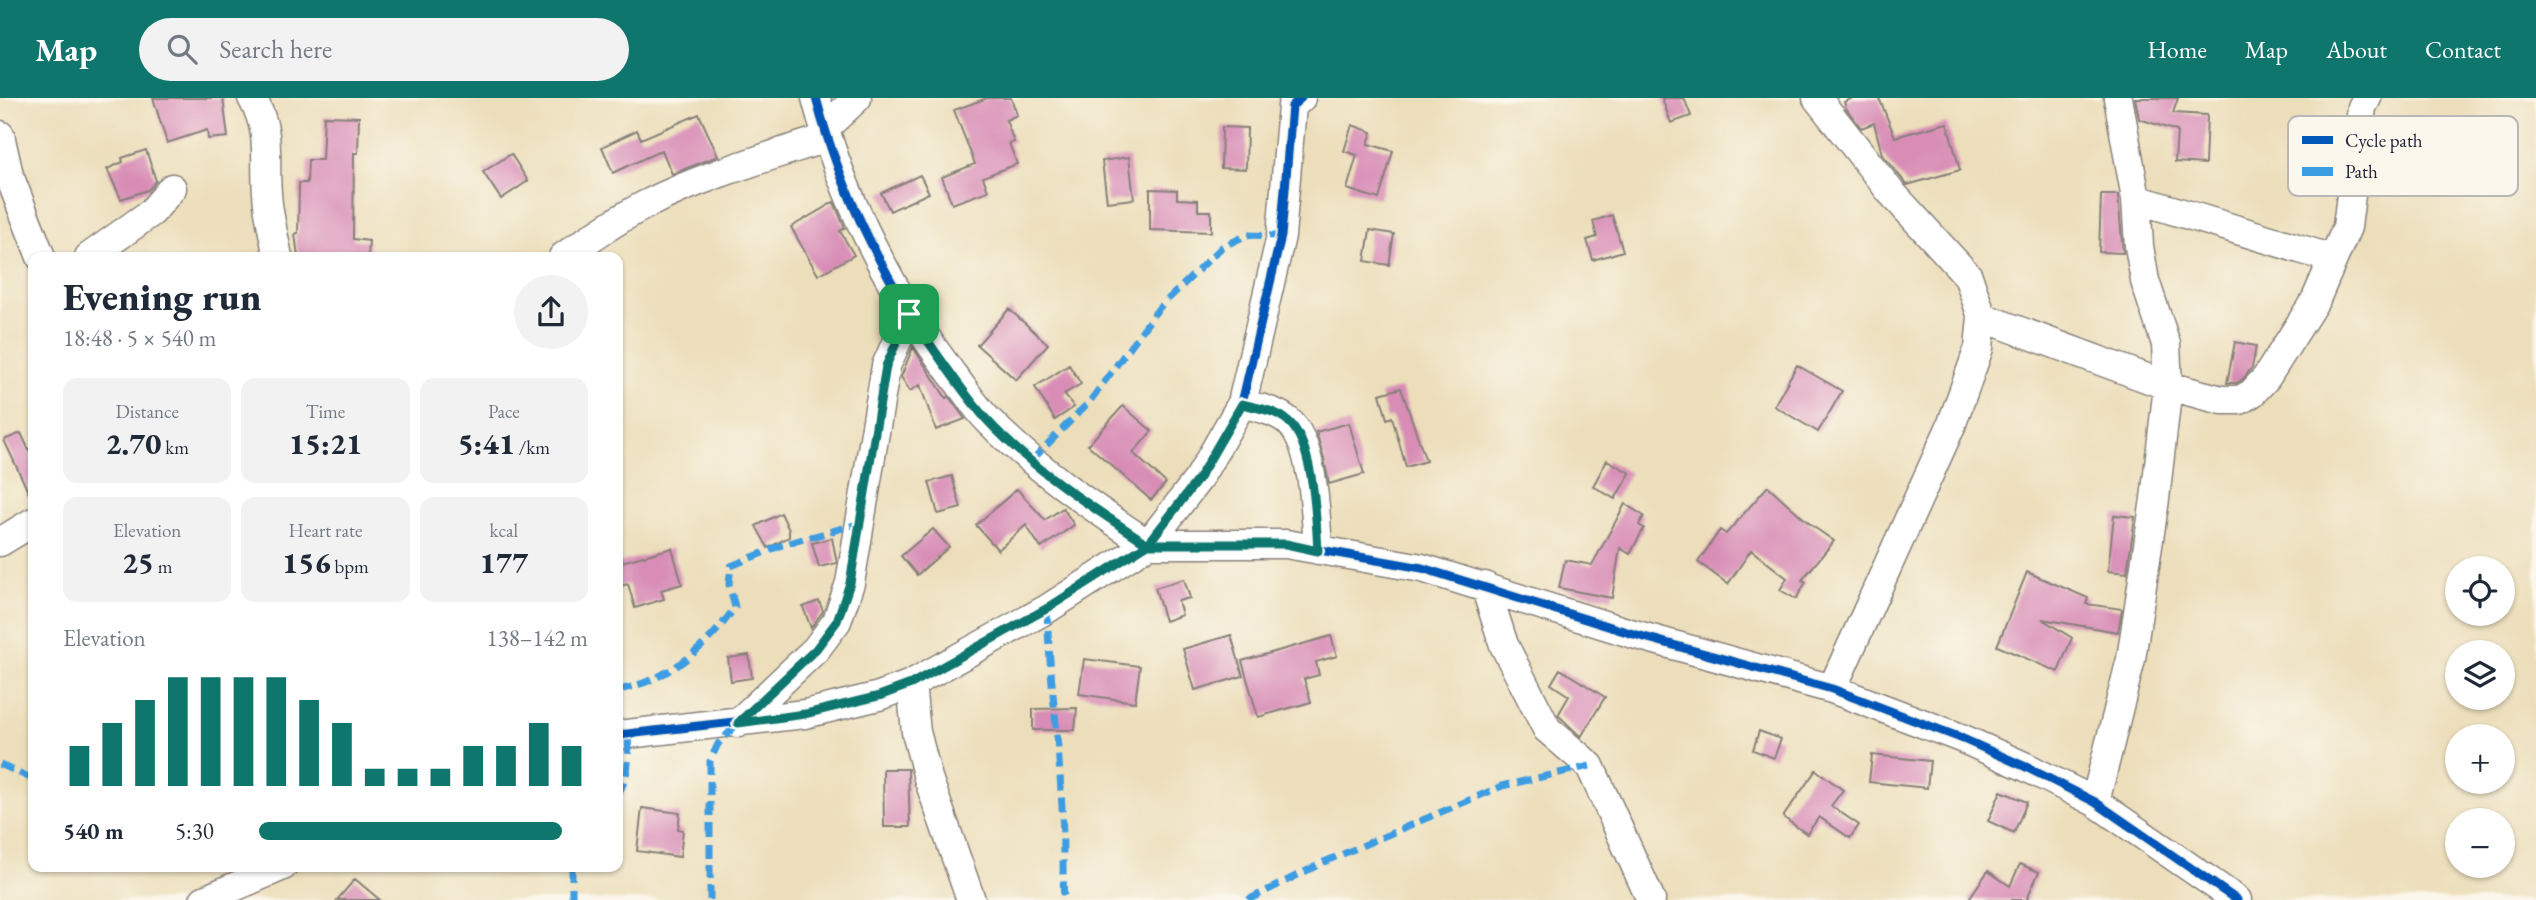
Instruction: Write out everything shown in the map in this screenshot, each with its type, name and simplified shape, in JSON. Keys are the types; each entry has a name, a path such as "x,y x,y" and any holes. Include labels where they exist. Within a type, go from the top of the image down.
{"street":[{"path":"253,98 264,123 267,195 277,252"},
{"path":"816,98 825,133 869,238 909,314 986,419 1032,460 1097,510 1148,544 1286,544 1422,568 1630,633 1832,689 2026,766 2095,802 2237,900"},
{"path":"571,252 646,205 825,133 857,98"},
{"path":"1816,98 1890,191 1968,276 1982,317 1979,348 1951,426 1832,689"},
{"path":"2095,802 2130,659 2155,499 2168,386 2166,344 2146,281 2139,246 2136,198 2118,98"},
{"path":"2361,116 2367,98"},
{"path":"623,734 805,714 911,684 1046,609 1148,544 1199,478 1242,404 1281,236 1291,101"},
{"path":"0,135 4,176 39,252"},
{"path":"96,252 152,212 172,188"},
{"path":"1982,317 2168,386 2222,400 2241,400 2266,378 2316,299 2347,227 2351,196"},
{"path":"2136,198 2333,259"},
{"path":"738,723 816,649 837,621 855,559 886,366 909,314"},
{"path":"1242,404 1273,412 1289,422 1303,444 1314,500 1318,551"},
{"path":"0,542 28,525"},
{"path":"1485,586 1504,645 1547,729 1590,766 1651,900"},
{"path":"911,684 916,732 928,778 971,900"},
{"path":"204,900 266,872"}],"building":[{"path":"153,98 223,98 228,137 208,139 207,130 167,143"},
{"path":"987,98 1011,98 1017,115 1006,120 1014,142 1009,143 1017,164 983,177 988,191 952,204 942,177 975,164 954,110"},
{"path":"1662,98 1684,98 1691,116 1671,123"},
{"path":"1853,98 1879,98 1895,137 1947,123 1960,170 1907,185 1882,154 1874,123 1861,128 1846,108 1844,102"},
{"path":"2135,98 2178,98 2173,113 2207,115 2205,164 2175,162 2177,131 2139,119"},
{"path":"699,114 718,156 672,174 662,150 613,173 602,147 637,130 641,139"},
{"path":"324,116 359,117 358,153 354,153 353,239 369,241 368,252 297,252 295,234 298,233 299,183 307,183 308,160 322,160"},
{"path":"1352,125 1372,132 1368,144 1393,151 1379,199 1347,189 1357,155 1344,151"},
{"path":"1222,127 1247,128 1246,169 1221,168"},
{"path":"146,150 156,181 148,190 121,199 107,169 123,162 122,158"},
{"path":"511,154 528,181 501,199 483,172"},
{"path":"1129,157 1134,199 1107,202 1102,161"},
{"path":"920,175 929,193 890,211 881,193"},
{"path":"1150,189 1177,190 1177,199 1198,200 1198,211 1211,211 1211,232 1150,230"},
{"path":"2101,195 2118,195 2123,253 2099,252"},
{"path":"834,202 845,228 840,231 854,255 818,275 791,227"},
{"path":"1612,215 1623,251 1593,260 1587,240 1597,237 1593,221"},
{"path":"1370,230 1394,234 1389,265 1365,261"},
{"path":"1009,309 1048,344 1016,380 977,345"},
{"path":"2235,342 2256,346 2252,368 2242,380 2227,383"},
{"path":"913,347 946,398 949,397 965,419 936,430 920,385 910,391 901,377"},
{"path":"1069,365 1081,384 1064,394 1074,407 1055,420 1035,387"},
{"path":"1797,365 1842,391 1818,432 1774,406"},
{"path":"1401,388 1426,461 1406,467 1392,417 1387,419 1380,394"},
{"path":"1123,406 1152,431 1133,453 1166,483 1151,500 1088,445"},
{"path":"1349,423 1364,474 1329,484 1316,432"},
{"path":"21,433 28,448 28,491 4,440"},
{"path":"1607,460 1630,473 1615,499 1593,486"},
{"path":"952,476 961,508 938,514 929,482"},
{"path":"1768,486 1811,525 1834,541 1802,580 1806,582 1796,599 1780,590 1787,578 1751,550 1728,584 1698,562 1720,530 1726,534"},
{"path":"1017,489 1045,520 1063,508 1074,525 1041,548 1026,525 998,550 976,525"},
{"path":"1625,504 1644,516 1639,525 1644,528 1630,554 1620,548 1612,598 1559,588 1565,560 1592,565"},
{"path":"781,513 789,530 789,537 768,548 756,526"},
{"path":"2114,515 2135,517 2127,573 2108,571"},
{"path":"933,529 949,547 917,575 901,556"},
{"path":"832,538 837,563 819,567 812,543"},
{"path":"672,548 682,584 661,590 664,599 635,608 628,584 623,586 623,562"},
{"path":"2027,572 2088,598 2086,604 2122,609 2118,632 2042,619 2072,638 2058,672 1997,646"},
{"path":"1184,579 1190,598 1178,601 1182,615 1165,621 1155,588"},
{"path":"819,601 823,611 811,628 803,607"},
{"path":"1231,635 1243,676 1195,690 1183,649"},
{"path":"1331,636 1337,656 1316,662 1319,675 1304,679 1311,702 1258,717 1242,661"},
{"path":"749,655 752,678 731,681 728,658"},
{"path":"1084,659 1140,666 1135,702 1079,694"},
{"path":"1560,669 1605,697 1581,737 1558,715 1569,696 1551,684"},
{"path":"1077,708 1075,730 1033,730 1033,709"},
{"path":"1759,731 1781,739 1774,758 1753,750"},
{"path":"1872,755 1930,761 1927,788 1869,782"},
{"path":"883,769 908,769 910,827 884,827"},
{"path":"1816,770 1843,790 1831,806 1859,825 1850,838 1819,817 1807,834 1783,817"},
{"path":"2001,791 2027,802 2014,833 1988,821"},
{"path":"642,808 680,813 678,829 683,830 680,857 637,851"},
{"path":"2020,864 2039,872 2027,898 2030,900 1968,900 1988,871 2010,886"},
{"path":"355,879 380,900 337,900"}],"marked path":[{"path":"1032,460 1090,401 1158,309 1222,247 1247,235 1281,236"},
{"path":"623,689 669,671 712,636 735,607 729,584 731,566 782,545 861,523"},
{"path":"1047,609 1062,806 1064,900"},
{"path":"710,900 710,761 718,744 738,723"},
{"path":"623,784 627,772 628,734"},
{"path":"0,764 28,777"},
{"path":"1248,900 1324,862 1502,786 1590,766"},
{"path":"572,872 572,900"}],"cycle path":[{"path":"816,98 839,171 870,242 929,343 983,415 1006,438 1085,501 1148,544 1199,478 1242,403 1281,236 1292,106 1301,98"},
{"path":"623,734 805,714 879,696 911,684 1047,609 1148,544 1286,544 1422,568 1630,633 1832,689 1961,738 2095,802 2237,900"}],"route":[{"path":"909,314 886,366 850,583 837,621 816,649 738,723 805,714 879,696 911,684 1046,609 1148,544 1286,544 1318,551 1316,511 1303,444 1289,422 1273,412 1242,404 1199,478 1148,544 1097,510 1032,460 986,419 909,314"}]}
